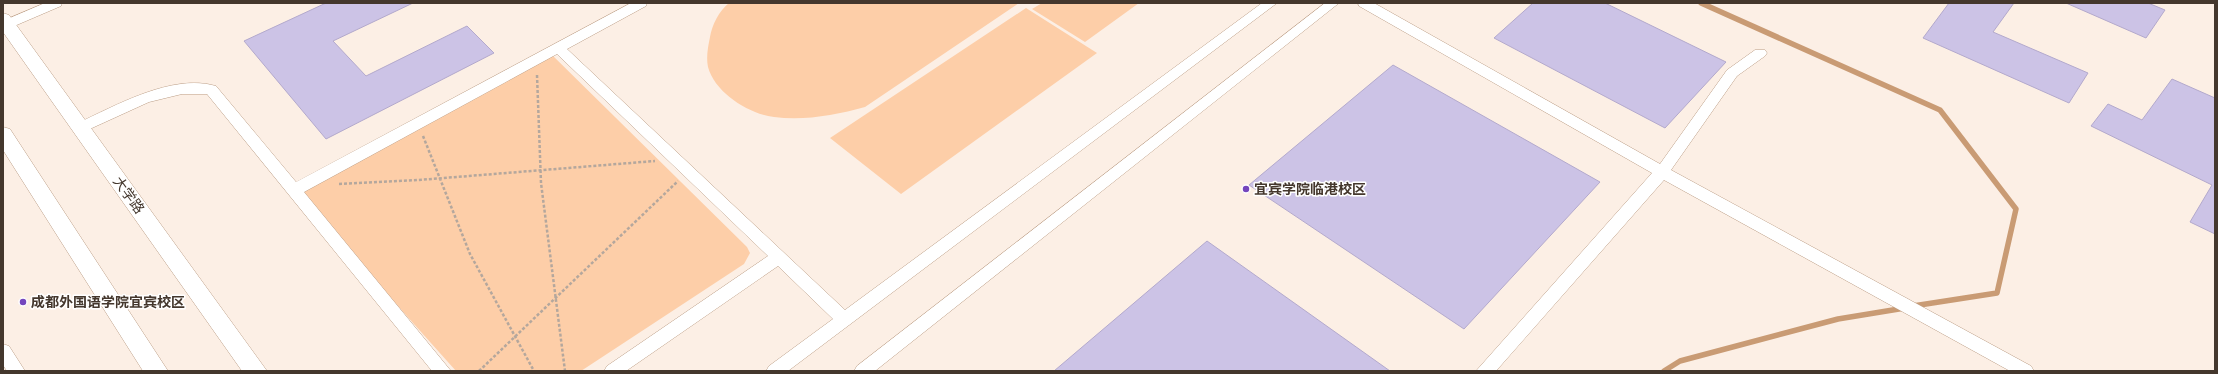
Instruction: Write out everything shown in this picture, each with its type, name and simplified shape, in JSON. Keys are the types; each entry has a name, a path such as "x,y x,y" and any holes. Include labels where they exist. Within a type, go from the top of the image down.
{"main road":[{"name":"大学路","path":"5,21 255,371"},
{"path":"7,148 156,371"}],"street":[{"path":"5,21 56,3"},
{"path":"294,190 641,3"},
{"path":"775,371 1271,3"},
{"path":"863,371 1333,3"},
{"path":"1364,3 1662,172 2025,371"},
{"path":"557,47 844,319"},
{"path":"1485,371 1662,172 1732,73 1760,53"},
{"path":"81,128 145,98 182,89 210,89 442,371"},
{"path":"613,371 779,257"},
{"path":"3,351 16,371"}],"path":[{"path":"537,58 536,106 540,170 566,371"},
{"path":"417,123 470,254 534,371"},
{"path":"332,185 676,159"},
{"path":"479,371 688,171"}],"shaded area":[{"path":"729,3 1019,3 865,107 831,115 808,118 785,118 764,115 744,107 725,93 712,76 707,60 711,32 719,14"},
{"path":"1042,3 1139,3 1085,42 1032,9"},
{"path":"1026,8 1097,53 901,194 830,138"},
{"path":"549,52 747,247 750,253 744,264 581,371 456,371 294,190"}],"building":[{"path":"326,3 413,3 333,41 366,76 467,26 494,53 326,139 244,41"},
{"path":"1533,3 1605,3 1726,62 1665,128 1494,38"},
{"path":"1949,3 2014,3 1993,32 2088,73 2069,103 1923,38"},
{"path":"2066,3 2148,3 2165,10 2146,38"},
{"path":"1393,65 1600,182 1464,329 1249,185"},
{"path":"2172,79 2215,98 2215,234 2190,222 2212,185 2091,126 2108,104 2142,120"},
{"path":"1207,241 1390,371 1054,371"}],"waterway":[{"path":"1701,3 1940,110 2016,209 1997,293 1913,306"},
{"path":"1664,371 1680,361 1838,319 1905,308"}],"place":[{"name":"宜宾学院临港校区","path":"1246,189"},
{"name":"成都外国语学院宜宾校区","path":"23,302"}]}
